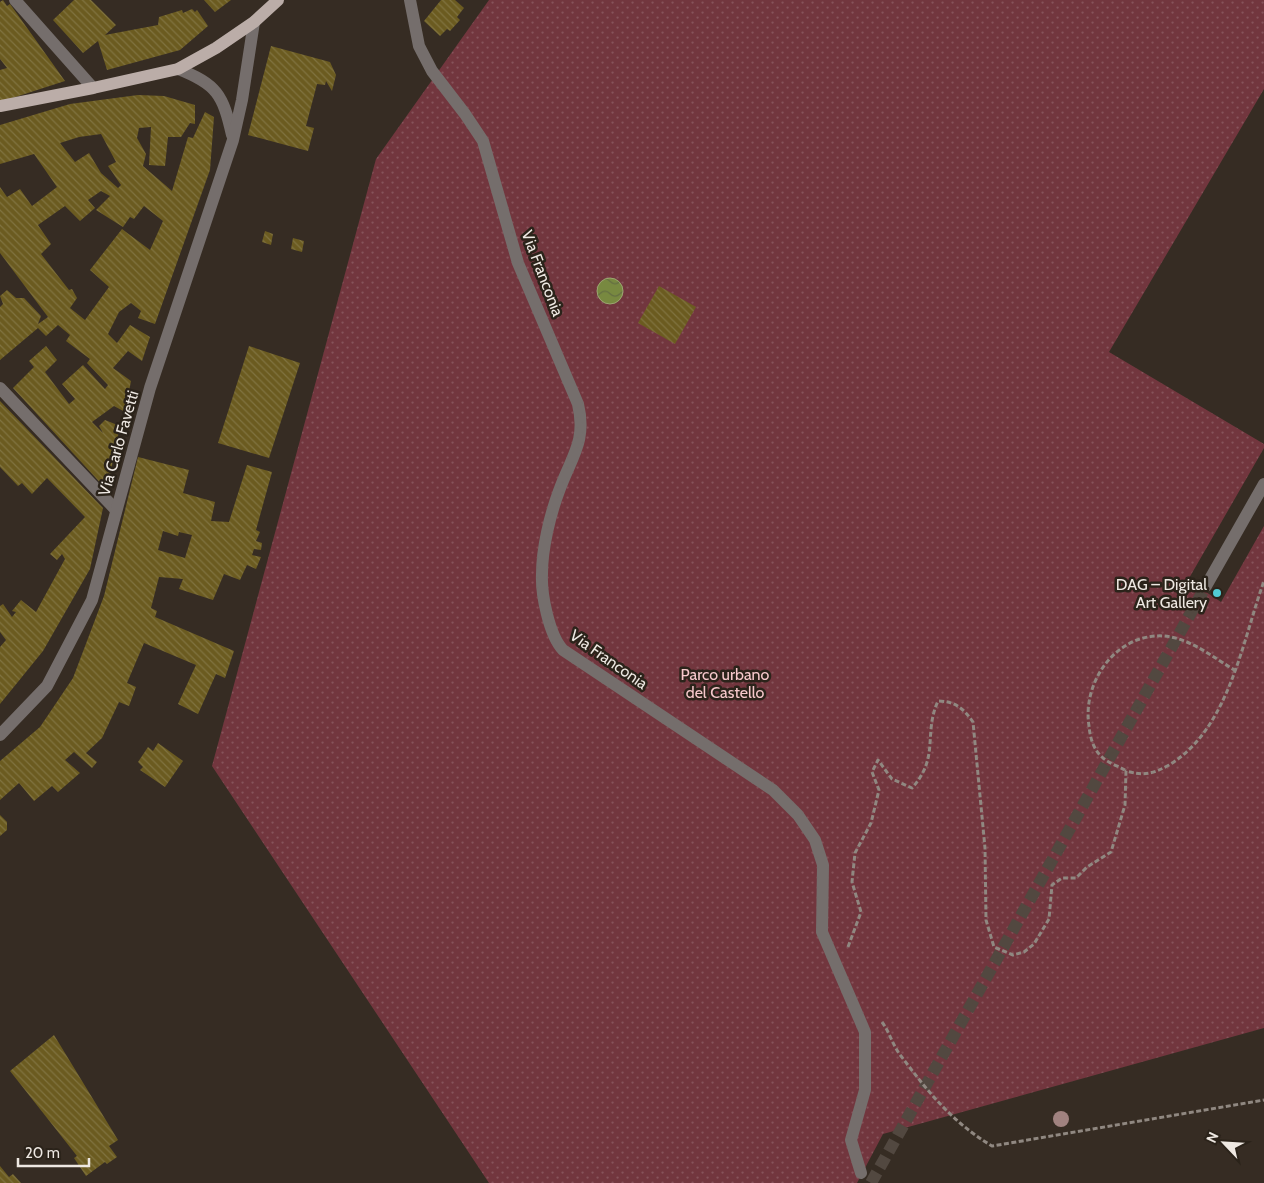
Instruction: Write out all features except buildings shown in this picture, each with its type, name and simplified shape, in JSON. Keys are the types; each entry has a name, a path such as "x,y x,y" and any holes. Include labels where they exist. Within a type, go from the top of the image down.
{"main road":[{"path":"0,106 178,69 216,48 254,22 278,0"}],"street":[{"path":"15,0 93,88"},
{"name":"Via Franconia","path":"410,0 419,46 432,70 465,114 482,141 518,263 568,378 581,418 578,449 559,491 548,536 542,574 548,613 556,642 562,650 773,790 798,815 815,840 822,865 822,932 865,1032 865,1090 851,1140 860,1173"},
{"name":"Via Carlo Favetti","path":"0,735 47,686 92,600 150,388 233,140 242,100 254,22"},
{"path":"178,69 201,77 214,87 226,111 233,140"},
{"path":"0,388 116,510"},
{"path":"1206,586 1264,484"}],"path":[{"path":"1236,671 1185,641 1164,636 1145,638 1121,647 1104,665 1092,686 1087,716 1091,741 1102,757 1126,771 1139,775 1154,773 1178,760 1200,737 1220,705 1236,671 1264,581"},
{"path":"848,950 861,912 852,882 855,852 871,823 879,790 872,772 878,760 892,779 912,788 923,776 930,756 932,732 930,718 938,701 946,701 963,708 974,722 985,848 986,920 994,947 1013,955 1024,952 1034,944 1049,919 1052,886 1062,878 1076,878 1087,867 1111,852 1125,805 1126,771"},
{"path":"880,1018 890,1033 900,1055 939,1106 968,1132 992,1146 1264,1100"}],"green space":[{"name":"Parco urbano del Castello","path":"489,0 1264,0 1264,89 1109,352 1264,444 1264,448 1188,580 1221,602 1264,526 1264,1028 883,1134 857,1183 489,1183 212,766 376,159"}],"water":[{"path":"610,278 619,282 623,291 619,300 610,304 601,300 597,291 601,282"}],"tunnel":[{"path":"871,1183 1206,586"}],"place":[{"name":"DAG – Digital Art Gallery","path":"1217,593"}]}
